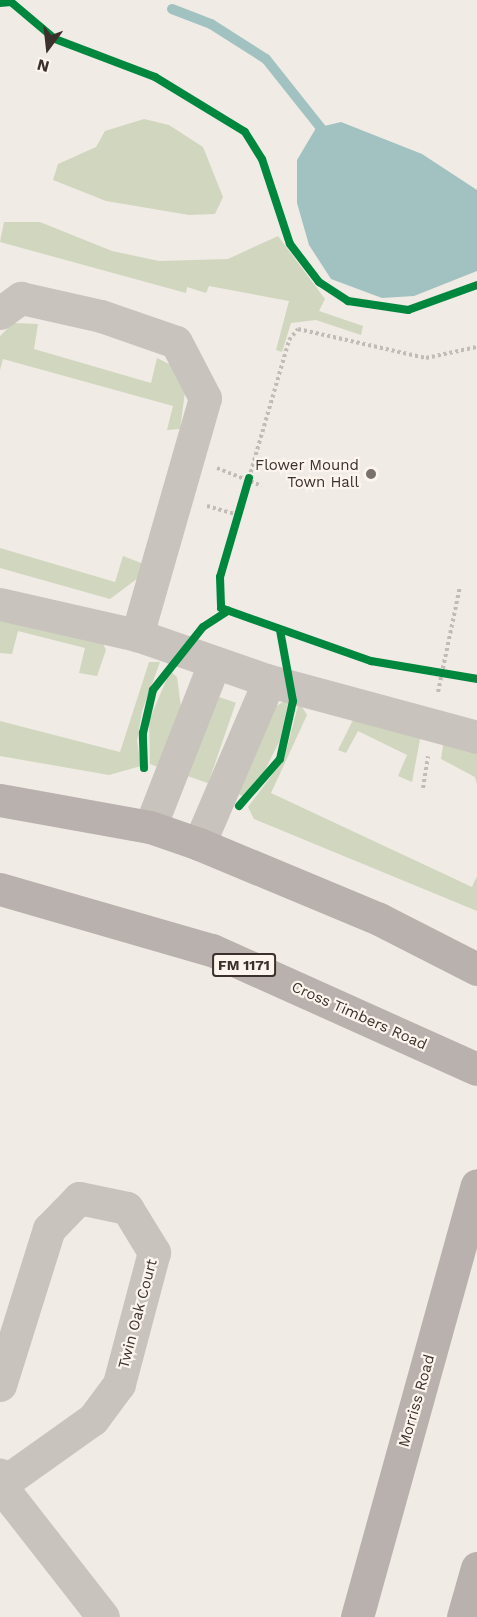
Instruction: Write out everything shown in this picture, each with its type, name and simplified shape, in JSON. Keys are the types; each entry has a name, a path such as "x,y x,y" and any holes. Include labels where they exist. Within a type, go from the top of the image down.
{"main road":[{"path":"0,800 150,827 199,844 379,919 477,969"},
{"name":"Cross Timbers Road","path":"0,889 212,950 477,1069"},
{"name":"Morriss Road","path":"357,1617 477,1185"},
{"path":"463,1617 477,1568"}],"street":[{"path":"0,313 21,298 101,316 176,342 205,398 137,635"},
{"path":"0,604 137,635 214,664 269,681 477,737"},
{"path":"150,827 214,664"},
{"path":"199,844 269,681"},
{"name":"Twin Oak Court","path":"0,1385 49,1229 79,1198 127,1208 154,1252 119,1384 93,1419 1,1481 103,1617"}],"path":[{"path":"246,487 289,340 298,329 426,358 477,347"},
{"path":"188,459 249,478 262,486"},
{"path":"200,504 238,515"},
{"path":"235,526 240,506"},
{"path":"423,788 441,675 460,587"},
{"path":"429,672 450,676"}],"green space":[{"path":"144,119 169,125 203,147 223,197 215,214 189,215 106,201 53,180 58,164 96,147 105,131"},
{"path":"4,222 40,222 112,251 159,261 228,259 278,236 325,299 319,311 363,326 361,335 316,320 291,323 282,352 276,350 289,301 209,286 206,293 187,287 186,293 0,242"},
{"path":"13,323 38,324 34,349 151,383 157,358 173,366 186,385 180,429 167,430 173,406 3,359 0,370 0,336"},
{"path":"0,548 115,582 123,556 141,563 142,575 110,599 0,568"},
{"path":"0,611 100,637 106,650 97,676 79,673 85,648 18,631 12,654 0,653"},
{"path":"149,662 160,662 142,711 137,741 141,766 109,775 0,756 0,721 120,752"},
{"path":"170,671 177,677 181,707 158,767 150,764 149,721"},
{"path":"216,696 236,703 208,783 188,776"},
{"path":"289,698 280,740 261,778 243,796 233,792 275,707"},
{"path":"299,702 307,715 271,793 472,887 477,876 477,911 254,819 248,807 284,759"},
{"path":"353,720 421,734 412,782 398,776 407,755 358,731 346,753 338,750"},
{"path":"444,739 477,748 477,785 475,777 441,759"}],"water":[{"path":"341,122 422,154 477,190 477,271 414,296 382,298 331,279 309,245 297,203 297,160 316,128"}],"waterway":[{"path":"172,9 211,24 266,59 328,137"}],"cycle path":[{"path":"0,3 11,2 55,39 155,77 245,132 262,159 290,244 319,282 348,301 408,310 477,285"},
{"path":"249,478 220,577 221,608 371,661 477,679"},
{"path":"144,768 143,733 153,690 203,627 228,611"},
{"path":"239,806 280,759 293,701 280,630"}],"place":[{"name":"Flower Mound Town Hall","path":"371,474"}]}
